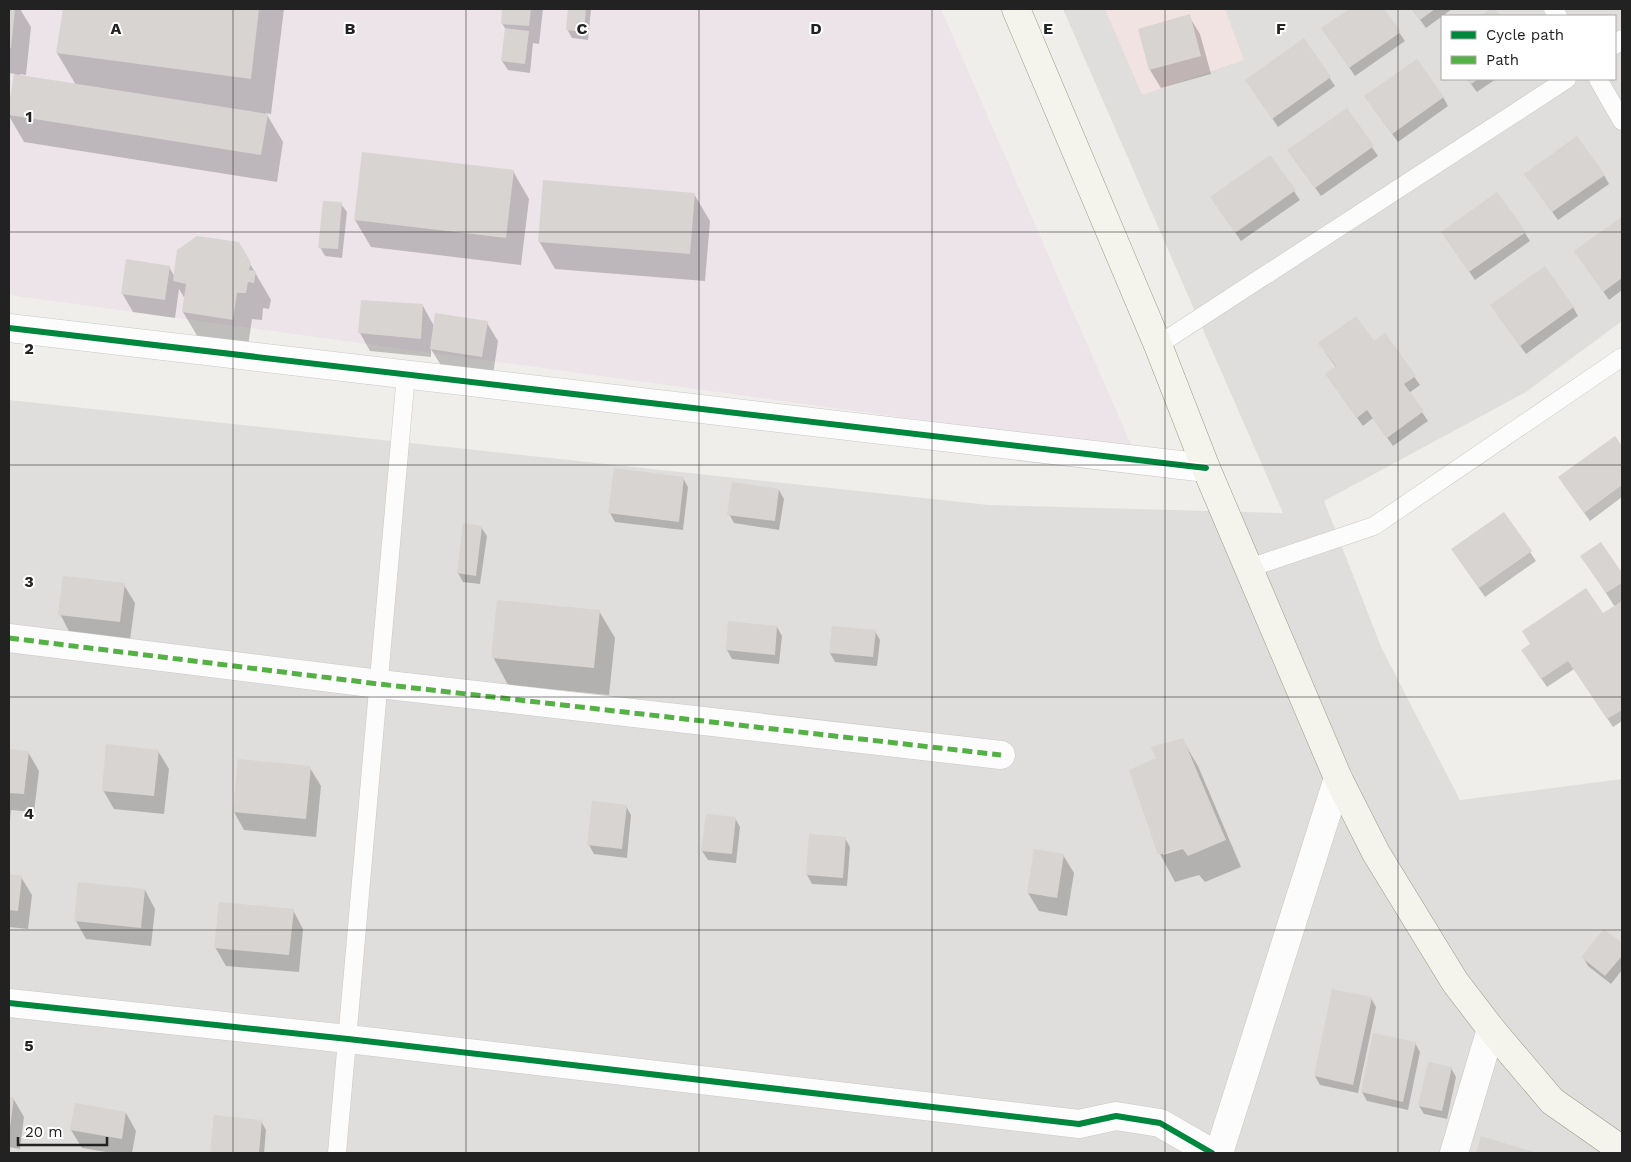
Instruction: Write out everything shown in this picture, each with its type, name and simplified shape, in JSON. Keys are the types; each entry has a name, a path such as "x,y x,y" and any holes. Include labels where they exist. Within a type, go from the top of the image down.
{"main road":[{"path":"1016,9 1158,345 1206,468 1338,778 1376,853 1455,982 1492,1029 1552,1101 1622,1150"}],"street":[{"path":"9,328 1206,468"},
{"path":"9,638 379,684 1001,755"},
{"path":"1219,1153 1338,778"},
{"path":"9,1003 348,1039 1079,1124 1116,1116 1160,1123 1212,1153"},
{"path":"1454,1153 1492,1029"}],"lane":[{"path":"1158,345 1566,80"},
{"path":"1599,80 1622,121"},
{"path":"1249,568 1374,526 1622,357"},
{"path":"337,1153 406,374"}],"shaded area":[{"path":"9,9 941,9 1133,449 9,295"},
{"path":"1063,9 1622,9 1622,321 1526,392 1324,501 1382,649 1460,800 1622,779 1622,1153 9,1153 9,400 989,505 1283,513"},
{"path":"1105,9 1225,9 1244,60 1142,95"}],"building":[{"path":"9,9 15,9 11,48 9,48"},
{"path":"63,9 259,9 251,79 56,53"},
{"path":"502,9 531,9 529,26 501,24"},
{"path":"568,9 586,9 584,32 566,30"},
{"path":"1349,9 1384,9 1401,32 1349,68 1321,28"},
{"path":"1412,9 1435,9 1420,20"},
{"path":"1491,9 1495,9 1500,15 1482,15"},
{"path":"1190,14 1201,56 1149,70 1138,29"},
{"path":"505,28 529,31 525,64 501,61"},
{"path":"1304,38 1331,77 1272,119 1245,80"},
{"path":"1417,59 1444,97 1392,134 1364,96"},
{"path":"14,74 268,114 261,155 9,115"},
{"path":"1468,80 1477,80 1471,84"},
{"path":"1347,108 1374,146 1315,188 1287,150"},
{"path":"1577,136 1605,175 1552,212 1524,174"},
{"path":"362,152 514,170 506,238 354,220"},
{"path":"1270,155 1296,190 1235,233 1210,197"},
{"path":"543,180 695,193 690,254 538,242"},
{"path":"1497,192 1526,232 1469,272 1441,232"},
{"path":"323,201 342,202 338,249 318,248"},
{"path":"1622,217 1622,278 1603,292 1574,251"},
{"path":"197,236 239,242 251,263 249,270 256,271 254,283 248,282 246,293 237,293 233,320 182,312 186,284 173,281 177,250"},
{"path":"126,259 170,266 165,300 121,294"},
{"path":"1545,266 1574,307 1520,346 1490,305"},
{"path":"361,300 423,304 421,339 358,333"},
{"path":"435,313 488,321 482,357 430,349"},
{"path":"1356,316 1374,341 1385,333 1416,376 1404,384 1424,411 1387,438 1367,410 1357,418 1325,374 1336,366 1318,343"},
{"path":"1615,436 1622,446 1622,485 1584,513 1558,477"},
{"path":"614,468 684,477 679,522 608,513"},
{"path":"732,482 779,489 775,521 727,515"},
{"path":"1504,512 1532,551 1479,588 1451,549"},
{"path":"463,523 482,526 476,576 457,573"},
{"path":"1601,542 1622,573 1622,583 1606,593 1580,556"},
{"path":"63,576 125,583 120,622 58,615"},
{"path":"1586,588 1603,613 1622,601 1622,710 1607,719 1568,661 1541,679 1521,650 1530,644 1522,631"},
{"path":"497,600 600,610 594,668 491,658"},
{"path":"728,621 777,626 775,655 726,650"},
{"path":"832,626 876,630 873,657 829,653"},
{"path":"1183,738 1226,840 1188,856 1182,848 1158,855 1129,770 1156,758 1151,747"},
{"path":"106,744 159,750 154,796 102,791"},
{"path":"9,749 29,751 24,794 9,793"},
{"path":"238,759 311,766 306,819 233,812"},
{"path":"592,801 627,805 622,849 587,845"},
{"path":"706,814 736,817 732,854 701,851"},
{"path":"809,834 846,837 843,878 806,875"},
{"path":"1034,849 1064,854 1057,898 1027,893"},
{"path":"9,874 22,876 18,911 9,910"},
{"path":"78,882 145,889 141,928 74,921"},
{"path":"219,902 294,909 289,955 214,948"},
{"path":"1604,929 1622,943 1622,956 1605,976 1581,957"},
{"path":"1332,989 1372,997 1353,1085 1314,1076"},
{"path":"1373,1033 1416,1042 1403,1102 1361,1092"},
{"path":"1428,1062 1452,1067 1442,1111 1418,1106"},
{"path":"9,1097 14,1097 10,1128 9,1128"},
{"path":"75,1103 126,1112 122,1139 70,1130"},
{"path":"214,1115 262,1120 259,1153 210,1153"},
{"path":"1481,1136 1537,1153 1476,1153"}],"marked path":[{"path":"9,638 379,684 1001,755"}],"cycle path":[{"path":"9,328 1206,468"},
{"path":"9,1003 348,1039 1079,1124 1116,1116 1160,1123 1212,1153"}]}
